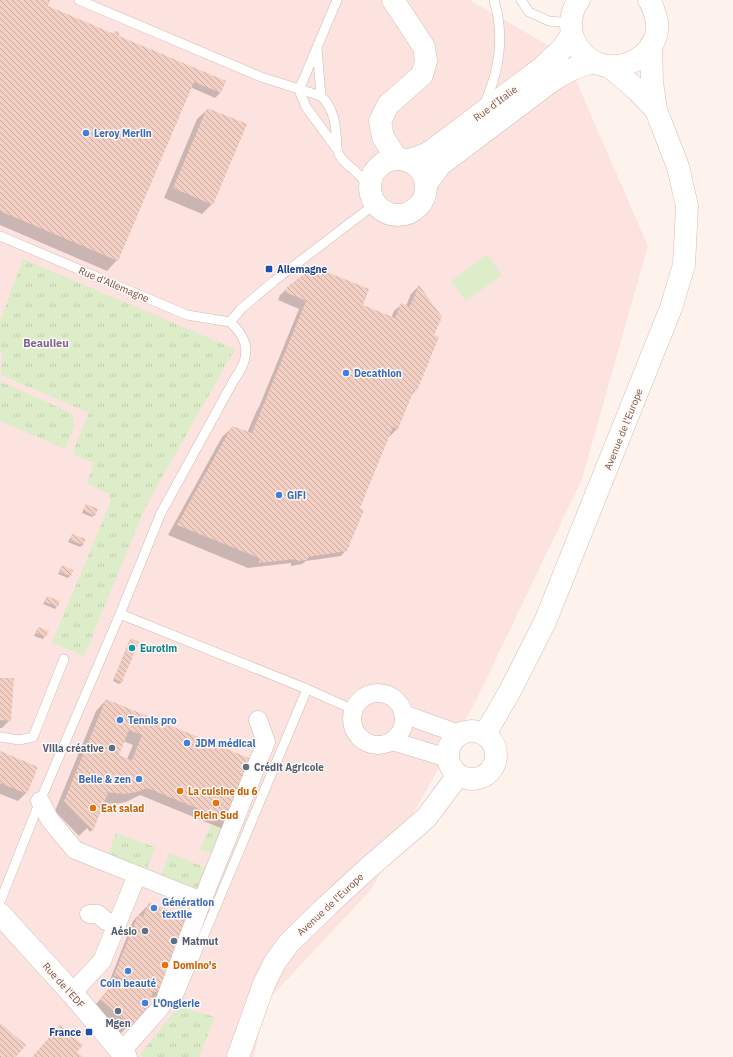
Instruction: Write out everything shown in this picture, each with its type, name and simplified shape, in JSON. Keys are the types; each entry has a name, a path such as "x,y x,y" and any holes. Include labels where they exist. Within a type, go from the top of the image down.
{"street":[{"path":"393,0 424,47 426,61 422,75 388,105 380,121 383,137 402,159 420,169 426,184 426,192 419,206 412,211 404,215 388,214 381,210 372,195 371,176 377,167 386,160 402,159"},
{"path":"651,45 657,27 657,6"},
{"name":"Rue d'Italie","path":"402,159 419,157 430,152 554,57 563,48 572,15"},
{"name":"Avenue de l'Europe","path":"572,15 576,45 584,55 601,64 636,88 656,110"},
{"name":"Rue d'Italie","path":"426,184 440,165 553,80 571,69 601,64 626,65 641,58 651,45"},
{"name":"Avenue de l'Europe","path":"485,734 510,691 545,622 671,308 684,264 687,206 678,167 656,110 652,82 651,45"},
{"path":"385,694 391,697 397,702 403,714 401,730 392,741 384,744 368,744 356,733 353,726 352,718 357,703 370,695 385,694"},
{"path":"403,714 459,734"},
{"path":"124,1054 165,1000 202,902 266,742 258,720"},
{"path":"392,741 453,766 465,778 475,779 483,777 489,773 494,766 497,756 496,748 485,734 473,730 459,734 452,740 450,745 453,766"},
{"name":"Avenue de l'Europe","path":"238,1057 264,984 274,962 289,943 350,885 426,818 454,782 453,766"},
{"path":"40,801 50,820 75,850 202,902"},
{"path":"72,993 102,961 137,875"},
{"name":"Rue de l'EDF","path":"0,914 72,993 124,1054"},
{"path":"89,914 98,914 106,921 117,924"}],"lane":[{"path":"0,902 40,801 120,614 161,513 234,380 243,368 247,355 244,340 239,330 230,322 241,309 372,195 354,170 343,162 339,156 335,121 332,112 321,96 261,77 79,0"},
{"path":"337,0 299,90 306,107 337,149"},
{"path":"480,114 498,66 500,46 498,12 494,0"},
{"path":"521,0 529,12 549,21 572,15"},
{"path":"317,47 321,96"},
{"name":"Rue d'Allemagne","path":"0,236 187,315 230,322"},
{"path":"120,614 307,688 354,710"},
{"path":"0,737 19,740 33,736 64,659"},
{"path":"178,998 307,688"}],"shaded area":[{"path":"0,0 470,0 565,55 648,246 582,479 476,701 371,890 265,1003 254,1057 0,1057"}],"green space":[{"path":"487,255 502,275 466,301 451,281"},
{"path":"23,259 235,349 147,504 84,656 52,643 110,503 110,494 87,484 93,463 73,454 89,413 1,375 2,354 0,352 0,321"},
{"path":"0,381 71,413 74,426 66,447 63,448 0,421"},
{"path":"211,824 222,829 212,853 200,850"},
{"path":"116,833 155,847 146,872 107,857"},
{"path":"169,853 207,868 197,893 160,879"},
{"path":"179,1006 215,1017 199,1057 143,1057 140,1054"}],"building":[{"name":"Leroy Merlin","path":"0,0 50,0 48,6 114,34 115,31 120,33 119,36 226,81 221,93 194,82 118,261 0,211"},
{"path":"207,108 247,124 213,205 173,188"},
{"path":"314,267 369,289 363,305 395,318 401,303 410,306 419,285 442,317 434,335 439,337 417,391 414,390 398,429 393,427 360,508 364,510 347,551 308,557 308,560 296,561 296,559 259,563 259,558 177,525 232,426 252,433 306,301 285,292 288,286"},
{"path":"86,504 98,509 95,516 83,510"},
{"path":"72,534 86,539 83,545 70,540"},
{"path":"62,565 73,570 71,576 59,572"},
{"path":"47,596 60,601 58,607 45,602"},
{"path":"38,627 49,631 46,637 36,633"},
{"path":"131,638 139,642 122,682 114,679"},
{"path":"0,678 14,678 11,721 0,720"},
{"path":"106,699 256,761 231,822 147,788 126,794 104,792 108,793 93,831 64,801","holes":["129,730 142,735 132,760 119,755"]},
{"path":"0,751 38,767 27,794 0,783"},
{"path":"149,902 188,918 163,995 153,991 149,1004 152,1007 134,1028 100,999 118,978 124,983 125,980 114,975 138,915 143,917"},
{"path":"0,1023 26,1045 16,1057 0,1057"},
{"path":"60,1025 83,1045 77,1052 83,1057 32,1057"}],"place":[{"name":"Leroy Merlin","path":"86,133"},
{"name":"Allemagne","path":"269,269"},
{"name":"Decathlon","path":"346,373"},
{"name":"GiFi","path":"279,495"},
{"name":"Eurotim","path":"132,648"},
{"name":"Tennis pro","path":"120,720"},
{"name":"JDM médical","path":"187,743"},
{"name":"Villa créative","path":"112,748"},
{"name":"Crédit Agricole","path":"246,767"},
{"name":"Belle & zen","path":"139,779"},
{"name":"La cuisine du 6","path":"180,791"},
{"name":"Plein Sud","path":"216,803"},
{"name":"Eat salad","path":"93,808"},
{"name":"Génération textile","path":"154,908"},
{"name":"Aésio","path":"145,931"},
{"name":"Matmut","path":"174,941"},
{"name":"Domino's","path":"165,965"},
{"name":"Coin beauté","path":"128,971"},
{"name":"L'Onglerie","path":"145,1003"},
{"name":"Mgen","path":"118,1011"},
{"name":"France","path":"89,1032"}],"district":[{"name":"Beaulieu","path":"46,343"}]}
